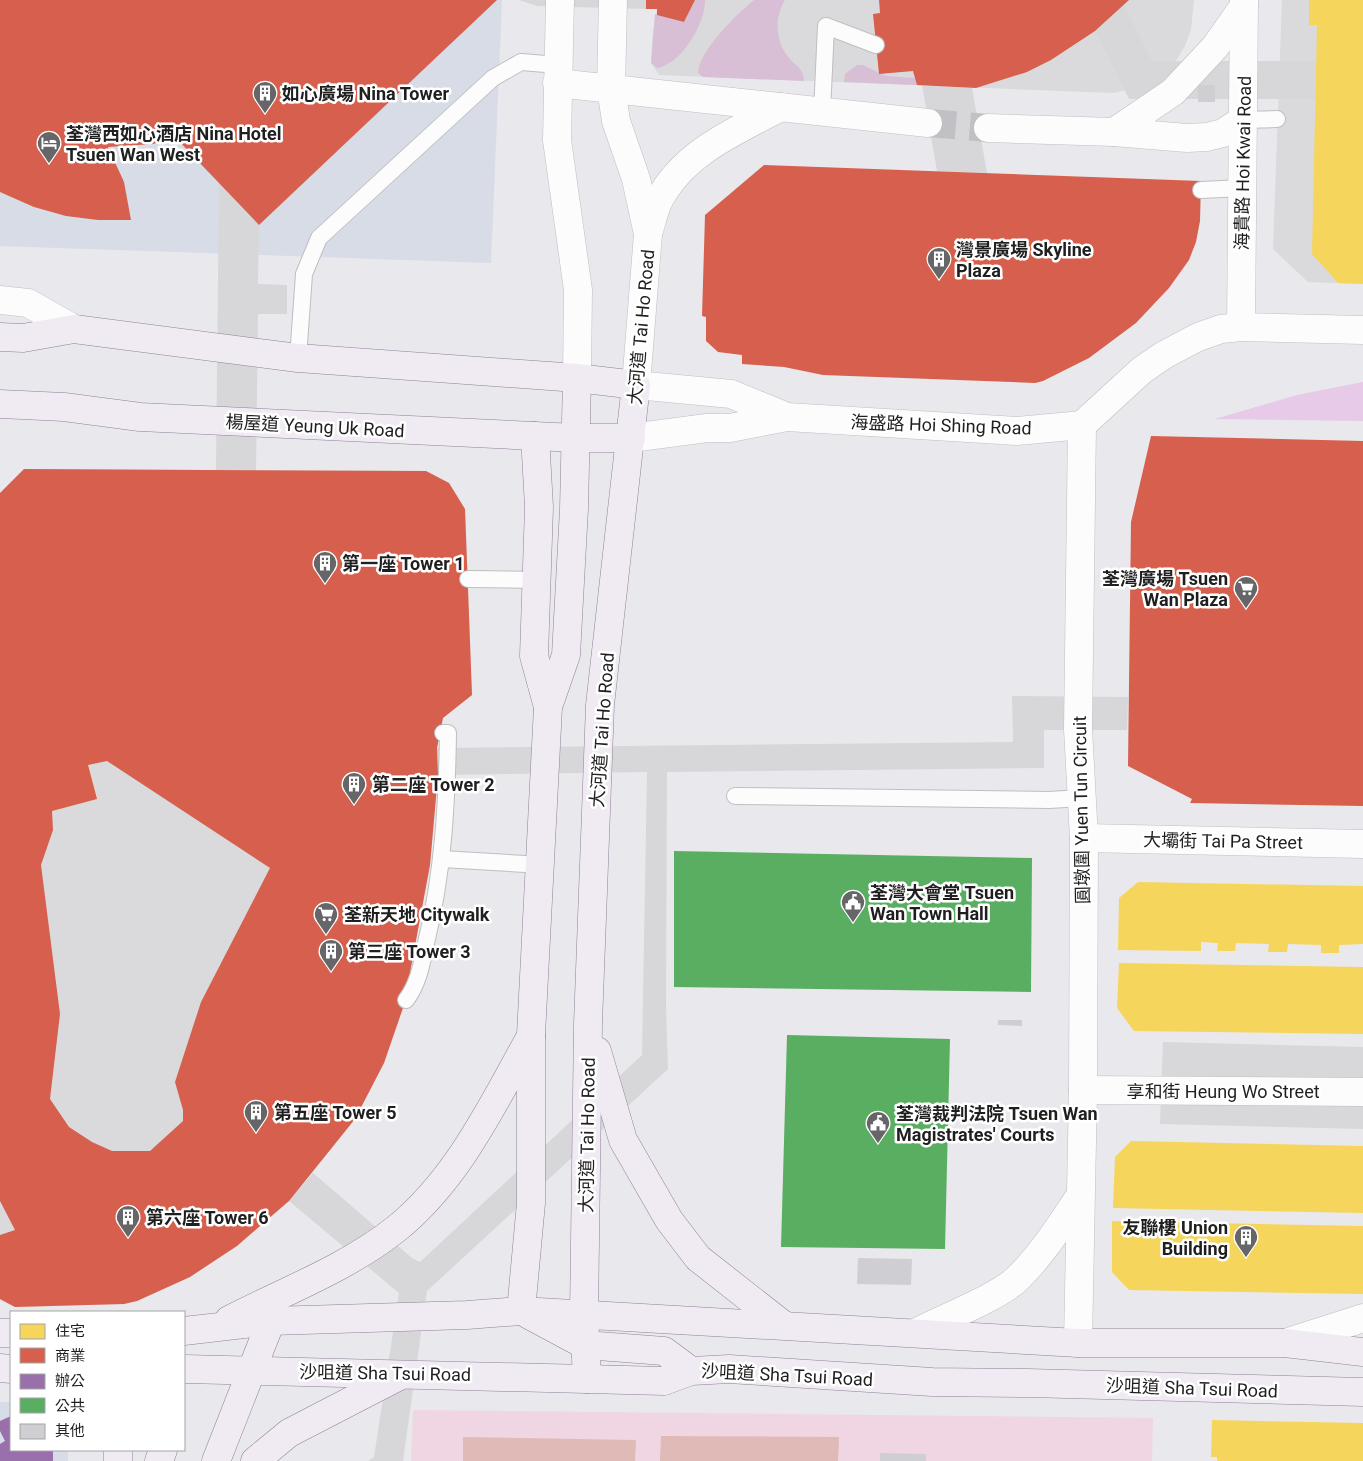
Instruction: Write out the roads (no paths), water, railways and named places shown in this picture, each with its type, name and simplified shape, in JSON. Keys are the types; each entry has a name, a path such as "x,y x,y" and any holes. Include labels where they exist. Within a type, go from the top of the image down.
{"main road":[{"path":"0,337 23,338 74,329 298,358 576,378 636,385"},
{"path":"521,1310 531,1203 531,1035 542,865 548,708 566,655 574,508 576,378"},
{"name":"大河道 Tai Ho Road","path":"586,1379 584,1315 588,1024 600,706 636,385"},
{"name":"楊屋道 Yeung Uk Road","path":"0,404 64,406 140,417 576,438 631,438"},
{"path":"535,436 539,507 534,656 548,708"},
{"path":"588,1024 623,1140 669,1220 698,1258 782,1324"},
{"path":"197,1331 347,1262 396,1228 447,1176 488,1115 531,1035"},
{"path":"521,1310 585,1345 664,1351 691,1371"},
{"path":"197,1331 271,1321 467,1315 521,1310 1078,1343 1285,1343 1363,1352"},
{"path":"216,1461 271,1321"},
{"path":"186,1375 197,1331"},
{"name":"沙咀道 Sha Tsui Road","path":"186,1375 251,1370 664,1381 691,1371 728,1369 932,1382 1363,1392"},
{"path":"255,1461 289,1433 404,1373"}],"street":[{"path":"560,0 558,74 560,171 575,255 578,290 576,378"},
{"name":"大河道 Tai Ho Road","path":"614,0 611,88 616,121 636,179 648,234 636,385"},
{"path":"1114,132 1172,92 1215,47 1244,3"},
{"name":"海貴路 Hoi Kwai Road","path":"1241,326 1244,3"},
{"path":"558,74 611,88 928,123"},
{"path":"648,234 658,201 680,170 714,143 781,107"},
{"path":"988,128 1114,132 1187,138 1207,137 1223,133 1243,120"},
{"path":"0,300 28,303 74,329"},
{"path":"1082,425 1142,370 1164,355 1198,337 1221,328 1241,326 1363,330"},
{"name":"海盛路 Hoi Shing Road","path":"636,385 731,394 788,417"},
{"name":"海盛路 Hoi Shing Road","path":"631,438 707,428 730,428 788,417 1017,431 1082,425"},
{"name":"圓墩圍 Yuen Tun Circuit","path":"1078,1343 1083,1090 1084,838 1078,729 1082,425"},
{"name":"大壩街 Tai Pa Street","path":"1084,838 1363,844"},
{"name":"享和街 Heung Wo Street","path":"1083,1090 1363,1092"},
{"path":"915,1333 987,1297 1016,1280 1043,1249 1080,1196"},
{"path":"1285,1343 1363,1318"}],"lane":[{"path":"822,112 826,26 876,45"},
{"path":"298,358 304,274 319,238 493,78 521,62 558,74"},
{"path":"1243,120 1277,119"},
{"path":"1201,190 1243,188"},
{"path":"468,579 537,580"},
{"path":"406,1000 418,978 421,947 442,859 443,787 448,733 443,733"},
{"path":"735,796 1049,800 1081,798"},
{"path":"442,859 542,865"}],"tunnel":[{"path":"928,123 988,128"}],"place":[{"name":"如心廣場 Nina Tower","path":"265,114"},
{"name":"荃灣西如心酒店 Nina Hotel Tsuen Wan West","path":"49,164"},
{"name":"灣景廣場 Skyline Plaza","path":"939,280"},
{"name":"第一座 Tower 1","path":"325,584"},
{"name":"荃灣廣場 Tsuen Wan Plaza","path":"1246,609"},
{"name":"第二座 Tower 2","path":"354,805"},
{"name":"荃灣大會堂 Tsuen Wan Town Hall","path":"853,923"},
{"name":"荃新天地 Citywalk","path":"326,935"},
{"name":"第三座 Tower 3","path":"331,972"},
{"name":"第五座 Tower 5","path":"256,1133"},
{"name":"荃灣裁判法院 Tsuen Wan Magistrates' Courts","path":"878,1144"},
{"name":"第六座 Tower 6","path":"128,1238"},
{"name":"友聯樓 Union Building","path":"1246,1258"}]}
